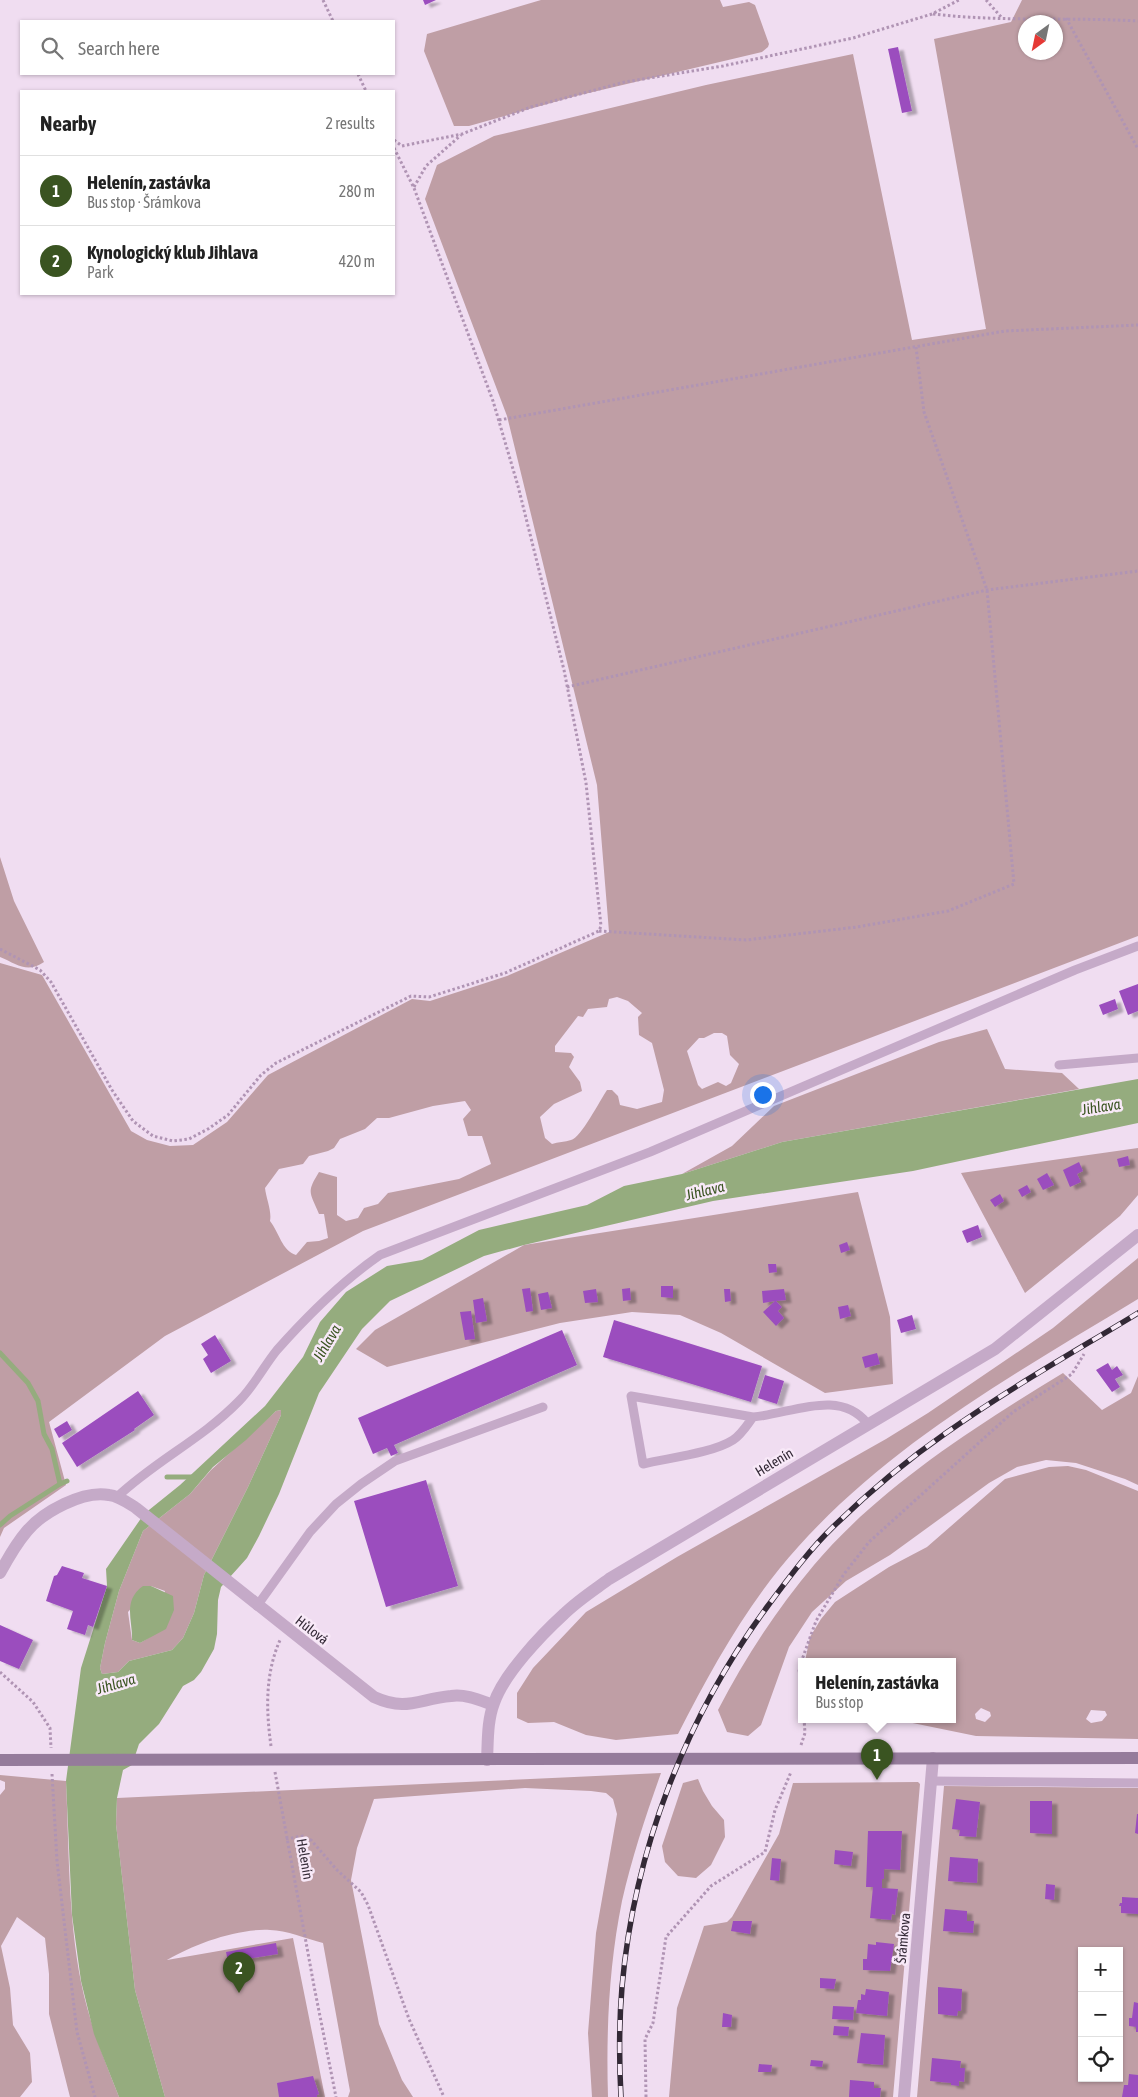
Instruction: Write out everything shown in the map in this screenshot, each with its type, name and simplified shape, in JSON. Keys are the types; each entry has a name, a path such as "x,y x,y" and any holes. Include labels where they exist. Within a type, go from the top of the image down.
{"main road":[{"path":"0,1760 1138,1758"}],"street":[{"name":"Helenín","path":"487,1760 493,1705 512,1671 564,1613 609,1579 995,1348 1127,1245 1138,1234"},
{"path":"0,1573 17,1544 41,1517 59,1506 80,1498 96,1494 108,1494 117,1497"},
{"name":"Hůlová","path":"117,1497 136,1508 374,1697 389,1704 403,1706 461,1695 493,1705"},
{"name":"Šrámkova","path":"904,2097 933,1758"}],"lane":[{"path":"117,1497 137,1478 208,1430 240,1400 276,1351 322,1301 353,1274 380,1255 650,1152 1074,970 1138,946"},
{"path":"1059,1065 1138,1058"},
{"path":"753,1417 744,1431 733,1440 714,1448 643,1464 631,1396 753,1417 773,1415 819,1404 840,1405 862,1416 867,1424"},
{"path":"257,1606 310,1532 336,1504 361,1484 395,1462 543,1406"},
{"path":"932,1782 1138,1783"}],"path":[{"path":"323,0 333,20"},
{"path":"395,141 402,146 462,134 531,107 616,85 722,66 852,38 932,14 960,0"},
{"path":"986,0 1003,19"},
{"path":"932,14 1003,19 1066,18 1138,21"},
{"path":"1066,18 1138,149"},
{"path":"358,75 366,90"},
{"path":"414,188 426,166 462,134"},
{"path":"395,150 414,188 499,420 518,486 567,687 586,782 601,926 599,931"},
{"path":"499,420 1005,331 1138,324"},
{"path":"0,950 40,970 51,982 112,1090 133,1121 153,1136 173,1141 189,1139 228,1115 261,1075 276,1062 412,996 429,997 505,974 599,931 746,940 765,938 857,927 948,911 1014,884 987,590 924,412 916,346"},
{"path":"567,687 987,590 1138,571"},
{"path":"802,1658 816,1621 844,1574 864,1549 1013,1412 1072,1374 1084,1354"},
{"path":"272,1751 267,1688 274,1654 285,1628"},
{"path":"0,1672 33,1702 50,1728 48,1761 57,1861 77,2032 95,2097"},
{"path":"646,2097 645,2040 653,2023 666,1937 711,1886 765,1852 775,1810 805,1733 804,1723"},
{"name":"Helenín","path":"275,1771 286,1839 336,2097"},
{"path":"286,1839 303,1836 311,1840 337,1870 361,1892 368,1905 409,2019 444,2097"}],"shaded area":[{"path":"541,0 720,0 723,7 749,2 755,5 769,44 762,52 576,96 469,126 454,126 424,51 427,34"},
{"path":"1022,0 1138,0 1138,936 363,1231 165,1336 49,1422 66,1485 4,1528 0,1537 0,963 42,975 131,1131 147,1140 170,1146 193,1145 227,1122 268,1075 412,999 430,1001 507,976 609,932 597,785 507,416 425,199 437,165 494,136 706,85 853,54 912,340 986,329 934,39 1011,22","holes":["617,997 628,1001 642,1013 638,1017 639,1035 652,1043 664,1090 662,1102 637,1109 620,1105 618,1096 612,1090 607,1090 585,1126 575,1138 552,1144 545,1138 540,1117 554,1104 582,1091 580,1082 569,1067 574,1057 571,1053 555,1052 555,1046 578,1016 583,1017 588,1009 607,1007 609,999","714,1033 722,1033 727,1036 730,1055 739,1064 731,1083 726,1086 718,1082 702,1089 698,1085 687,1051 699,1038 704,1038","465,1101 471,1110 463,1119 468,1136 482,1136 491,1164 459,1179 388,1193 378,1204 364,1208 358,1218 346,1221 337,1215 337,1177 319,1172 312,1184 311,1193 319,1214 324,1214 328,1238 307,1242 296,1255 287,1250 270,1221 265,1188 279,1169 303,1164 309,1156 334,1148 340,1139 365,1129 377,1118 389,1118 433,1106"]},
{"path":"0,857 14,901 44,962 38,966 22,967 0,957"},
{"path":"987,1029 1005,1069 1062,1073 1079,1089 782,1142 682,1174 732,1146 774,1106 939,1042"},
{"path":"1138,1148 1138,1195 1120,1216 1025,1293 961,1173"},
{"path":"858,1192 890,1317 893,1384 825,1393 721,1333 680,1315 632,1312 560,1323 387,1367 356,1349 375,1330 524,1245"},
{"path":"1138,1258 1138,1299 1003,1382 916,1441 874,1474 835,1509 798,1547 763,1590 732,1636 678,1734 616,1740 586,1735 554,1722 528,1723 517,1718 517,1693 533,1668 586,1612 677,1557 886,1439 928,1413 1053,1328"},
{"path":"1063,1373 1102,1410 1131,1393 1138,1376 1138,1485 1076,1463 1046,1460 1017,1467 989,1483 890,1555 846,1581 812,1612 789,1647 761,1725 748,1736 727,1732 718,1710 739,1672 787,1599 814,1565 840,1537 899,1484 963,1436"},
{"path":"281,1410 281,1415 204,1575 194,1613 183,1638 172,1650 129,1661 118,1672 102,1674 100,1668 105,1643 119,1591 143,1531 190,1494 211,1470 276,1411","holes":["151,1586 165,1591 150,1637 140,1643 132,1640 128,1612"]},
{"path":"1068,1466 1086,1470 1138,1491 1138,1739 976,1736 913,1723 956,1723 956,1658 806,1658 810,1637 821,1619 835,1602 889,1567 927,1547 1005,1479 1049,1467","holes":["981,1708 990,1712 991,1716 985,1722 976,1719 975,1714","1091,1710 1105,1711 1107,1715 1102,1721 1091,1723 1086,1719"]},
{"path":"661,1773 635,1852 622,1901 614,1949 609,1998 608,2097 592,2097 588,2033 596,1933 617,1814 613,1799 606,1793 591,1791 525,1788 374,1799 357,1848 351,1880 379,2024 402,2080 413,2097 348,2097 350,2091 323,1943 276,1930 257,1930 217,1938 190,1948 167,1960 293,1938 325,2097 165,2097 135,1990 116,1824 117,1798"},
{"path":"0,1775 66,1781 70,1882 81,1982 97,2040 119,2097 70,2097 49,2014 49,1974 45,1938 17,1917 1,1946 10,1988 13,2025 30,2053 32,2082 20,2097 0,2097 0,1795 5,1789 5,1782 0,1780"},
{"path":"698,1779 712,1806 724,1820 725,1837 711,1865 696,1878 678,1876 665,1862 662,1846 683,1783"},
{"path":"918,1782 920,1784 893,2097 669,2097 677,2008 704,1926 727,1922 732,1917 779,1834 793,1783"},
{"path":"944,1786 1138,1788 1138,2097 917,2097"}],"water":[{"name":"Jihlava","path":"1138,1079 1138,1123 913,1171 713,1201 524,1245 484,1256 390,1301 362,1329 319,1393 279,1494 259,1536 247,1558 221,1587 218,1600 217,1634 214,1649 201,1672 194,1680 183,1686 159,1724 139,1744 132,1765 123,1770 117,1798 116,1824 135,1990 165,2097 119,2097 94,2034 81,1981 72,1915 66,1781 81,1668 107,1586 106,1569 144,1514 180,1485 265,1406 303,1357 320,1322 346,1292 387,1266 422,1260 479,1230 587,1205 624,1186 682,1174 782,1142","holes":["281,1410 281,1415 204,1575 194,1613 183,1638 172,1650 129,1661 118,1672 102,1674 100,1668 105,1643 119,1591 143,1531 190,1494 213,1467 246,1440 276,1411"]},
{"path":"143,1586 151,1586 173,1596 174,1610 166,1629 140,1643 132,1640 130,1611 133,1598"}],"building":[{"path":"423,0 436,0 425,5"},
{"path":"898,47 912,111 902,113 888,49"},
{"path":"1138,984 1138,1011 1128,1015 1119,991"},
{"path":"1115,999 1118,1009 1103,1015 1099,1005"},
{"path":"1128,1156 1130,1165 1119,1167 1117,1159"},
{"path":"1079,1162 1083,1171 1077,1174 1081,1182 1070,1187 1063,1170"},
{"path":"1047,1173 1054,1185 1043,1190 1037,1179"},
{"path":"1027,1185 1031,1192 1022,1197 1018,1190"},
{"path":"1000,1194 1004,1201 995,1207 990,1200"},
{"path":"978,1225 982,1237 967,1243 962,1231"},
{"path":"847,1242 850,1250 841,1253 839,1245"},
{"path":"768,1264 776,1264 777,1272 769,1273"},
{"path":"661,1286 673,1286 673,1298 661,1297"},
{"path":"530,1288 533,1311 526,1312 522,1289"},
{"path":"630,1288 631,1300 623,1301 622,1289"},
{"path":"596,1289 598,1302 585,1303 583,1291"},
{"path":"724,1289 730,1289 731,1301 725,1302"},
{"path":"784,1289 786,1300 776,1301 782,1307 778,1311 784,1318 776,1326 763,1312 775,1301 763,1303 762,1291"},
{"path":"548,1292 552,1308 541,1310 538,1294"},
{"path":"483,1298 487,1321 476,1323 473,1300"},
{"path":"848,1305 851,1316 840,1319 838,1307"},
{"path":"471,1311 475,1339 465,1340 460,1312"},
{"path":"912,1315 916,1329 901,1333 897,1320"},
{"path":"614,1320 762,1366 751,1402 603,1357"},
{"path":"562,1330 577,1365 394,1445 398,1453 391,1456 387,1448 373,1454 358,1418"},
{"path":"215,1335 231,1361 211,1373 203,1359 208,1355 201,1344"},
{"path":"877,1353 880,1364 865,1368 862,1357"},
{"path":"1108,1363 1112,1370 1117,1366 1123,1375 1115,1379 1120,1387 1112,1392 1096,1370"},
{"path":"765,1375 784,1381 777,1404 758,1398"},
{"path":"138,1391 154,1415 135,1430 77,1467 62,1443"},
{"path":"67,1421 72,1430 59,1438 54,1429"},
{"path":"426,1480 458,1586 386,1607 354,1501"},
{"path":"62,1566 84,1573 82,1578 107,1586 93,1627 88,1625 85,1635 67,1629 73,1611 46,1601 54,1576 57,1575"},
{"path":"0,1625 33,1640 19,1669 0,1661"},
{"path":"956,1799 980,1802 976,1837 959,1836 960,1830 952,1829"},
{"path":"1030,1801 1052,1801 1052,1834 1030,1833"},
{"path":"1138,1814 1138,1834 1135,1833"},
{"path":"868,1831 902,1831 900,1870 884,1869 884,1879 882,1879 882,1888 898,1889 895,1915 892,1914 891,1920 870,1918 873,1887 866,1887"},
{"path":"835,1850 853,1852 851,1866 834,1864"},
{"path":"950,1857 978,1859 977,1883 948,1881"},
{"path":"772,1858 781,1859 779,1881 770,1880"},
{"path":"1046,1884 1055,1885 1054,1900 1045,1899"},
{"path":"1122,1897 1138,1898 1138,1914 1121,1913 1121,1906 1119,1906 1122,1903"},
{"path":"945,1909 967,1911 967,1921 974,1921 973,1933 943,1931"},
{"path":"733,1921 752,1921 750,1934 731,1931"},
{"path":"876,1942 894,1944 890,1971 863,1970 863,1959 867,1959 868,1944 876,1945"},
{"path":"276,1943 278,1954 228,1962 226,1952"},
{"path":"820,1978 836,1979 834,1989 820,1988"},
{"path":"938,1987 962,1989 961,2011 958,2011 957,2016 938,2014"},
{"path":"866,1989 889,1992 887,2016 856,2013 858,2000 861,2000 861,1994 865,1995"},
{"path":"1134,2002 1138,2003 1138,2032 1136,2032 1136,2027 1129,2026 1129,2018 1132,2018"},
{"path":"833,2006 854,2007 853,2020 832,2019"},
{"path":"723,2013 732,2015 731,2027 722,2027"},
{"path":"834,2026 849,2027 848,2036 833,2035"},
{"path":"861,2033 885,2035 883,2065 857,2063"},
{"path":"932,2058 961,2061 960,2068 965,2068 964,2082 959,2081 959,2086 951,2085 951,2083 930,2081"},
{"path":"811,2060 823,2061 822,2067 810,2066"},
{"path":"759,2064 772,2065 771,2072 758,2072"},
{"path":"1129,2074 1138,2075 1138,2097 1122,2097 1124,2085 1128,2085"},
{"path":"313,2076 319,2094 317,2097 279,2097 277,2083"},
{"path":"850,2080 874,2082 874,2088 881,2088 880,2097 849,2097"}],"waterway":[{"path":"0,1353 28,1383 38,1401 44,1434 52,1449 60,1484"},
{"path":"167,1477 194,1477"},
{"path":"0,1525 10,1516 67,1481"}],"railway":[{"path":"621,2097 620,2014 622,1987 628,1936 638,1885 669,1787 689,1739 738,1649 767,1607 816,1545 847,1513 889,1477 931,1443 993,1401 1138,1313"}],"place":[{"name":"Helenín, zastávka","path":"877,1780"},
{"name":"Kynologický klub Jihlava","path":"239,1993"}]}
